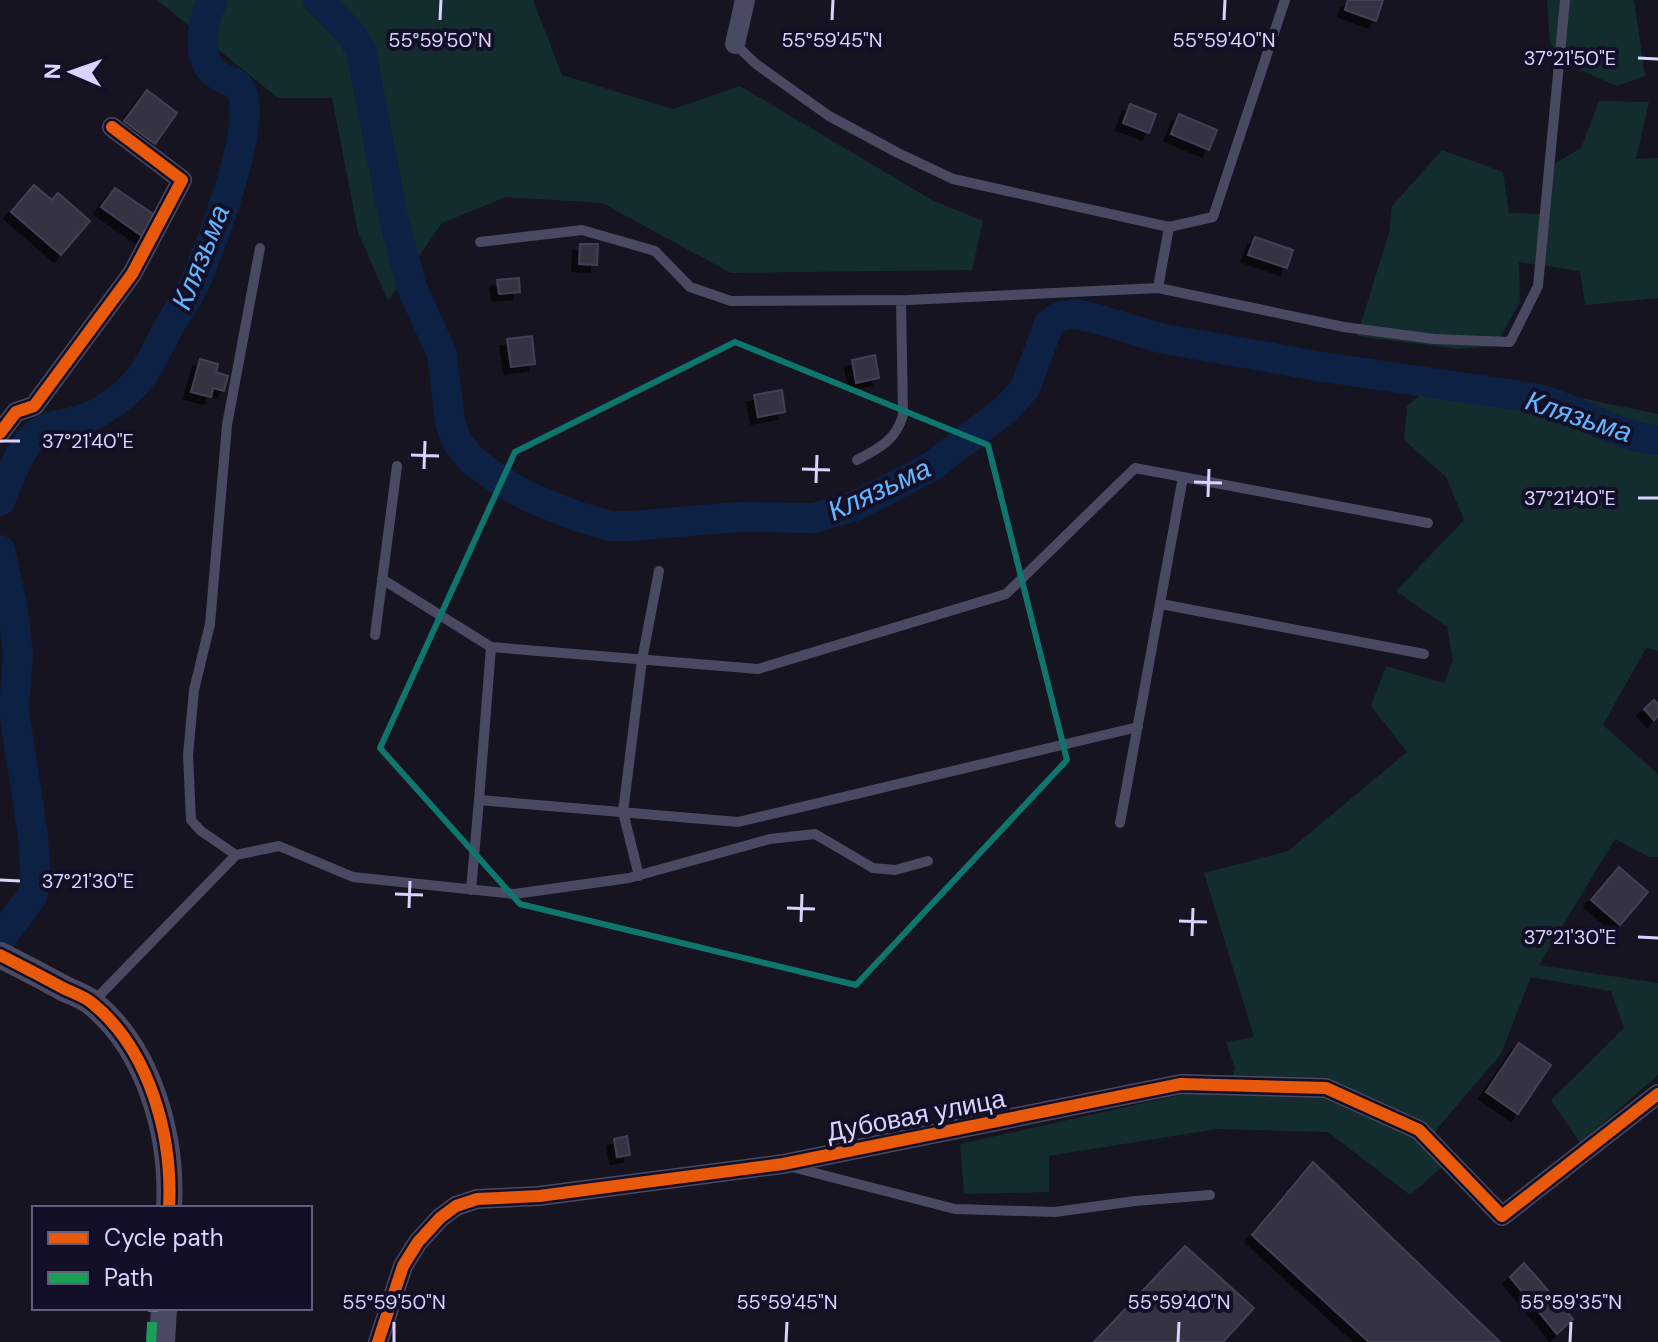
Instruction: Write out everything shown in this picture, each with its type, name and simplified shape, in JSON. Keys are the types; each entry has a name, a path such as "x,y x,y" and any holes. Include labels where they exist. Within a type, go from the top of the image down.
{"street":[{"path":"735,44 745,0"},
{"path":"0,433 16,412 34,406 132,274 182,180 112,127"},
{"path":"10,960 92,1003 125,1039 162,1123 170,1184 169,1206"},
{"name":"Дубовая улица","path":"378,1342 403,1266 418,1242 456,1206 477,1199 539,1196 783,1164 1181,1084 1326,1088 1419,1130 1502,1216 1658,1094"},
{"path":"162,1342 164,1310"}],"lane":[{"path":"735,44 756,64 829,116 953,179 1169,227 1213,217 1285,0"},
{"path":"480,242 582,230 655,251 690,287 731,301 901,300 1158,288 1344,327 1434,339 1510,342 1538,286 1565,0"},
{"path":"1158,288 1169,227"},
{"path":"236,855 201,831 191,820 188,755 194,690 210,624 227,425 260,248"},
{"path":"857,460 885,445 899,431 903,415 901,300"},
{"path":"375,635 397,466"},
{"path":"382,579 491,647 758,669 1006,594 1135,468 1428,523"},
{"path":"1120,823 1183,477"},
{"path":"639,876 623,812 642,660 659,571"},
{"path":"1161,604 1424,654"},
{"path":"471,890 491,647"},
{"path":"479,800 738,822 1138,727"},
{"path":"92,1003 236,855 279,846 353,877 514,894 639,876 770,839 815,834 873,868 895,870 928,861"},
{"path":"783,1164 955,1209 1055,1212 1210,1195"}],"highlighted area":[{"path":"735,342 988,445 1067,760 856,985 520,904 380,748 515,452"}],"green space":[{"path":"157,0 533,0 562,75 673,109 740,86 932,200 983,221 972,270 731,273 602,203 506,197 442,223 388,301 358,232 332,98 278,98"},
{"path":"1547,0 1634,0 1645,76 1617,86 1571,66 1550,43"},
{"path":"1599,101 1649,102 1636,159 1658,158 1658,298 1585,305 1580,271 1519,262 1520,302 1495,346 1458,349 1357,336 1389,233 1392,206 1442,150 1503,172 1509,213 1548,214 1544,170 1581,148"},
{"path":"1460,373 1658,414 1658,651 1646,648 1603,725 1658,774 1658,857 1649,857 1615,839 1539,965 1658,983 1658,1075 1580,1143 1551,1100 1624,1028 1611,991 1531,977 1501,1054 1436,1130 1441,1168 1410,1195 1328,1132 1217,1129 1049,1156 1049,1192 964,1194 960,1144 1184,1094 1227,1093 1235,1068 1226,1042 1254,1037 1204,873 1288,851 1407,752 1371,706 1386,666 1444,683 1453,660 1447,627 1396,591 1464,520 1446,477 1404,440 1407,406"}],"building":[{"path":"1348,0 1383,0 1376,21 1345,10"},
{"path":"147,90 177,113 155,144 124,121"},
{"path":"1130,104 1156,114 1149,133 1123,123"},
{"path":"1179,114 1217,130 1209,150 1171,134"},
{"path":"34,185 52,200 58,193 90,221 61,255 11,212"},
{"path":"115,188 156,216 142,236 101,207"},
{"path":"1255,237 1293,250 1287,268 1248,255"},
{"path":"580,244 598,244 597,265 579,264"},
{"path":"519,278 520,292 499,294 497,280"},
{"path":"532,336 535,364 511,367 507,339"},
{"path":"875,355 879,378 856,383 852,360"},
{"path":"200,359 218,364 216,372 228,376 224,391 213,388 211,397 191,392"},
{"path":"782,390 785,412 758,417 754,395"},
{"path":"1654,700 1658,704 1658,716 1654,720 1644,709"},
{"path":"1619,867 1648,892 1620,925 1591,900"},
{"path":"1519,1043 1551,1065 1518,1114 1486,1092"},
{"path":"627,1136 630,1155 617,1157 614,1139"},
{"path":"1313,1162 1500,1342 1369,1342 1252,1235"},
{"path":"1185,1246 1254,1308 1223,1342 1094,1342"},
{"path":"1524,1263 1573,1319 1557,1334 1510,1277"}],"waterway":[{"name":"Клязьма","path":"0,501 15,464 32,438 49,428 94,415 133,386 196,281 229,191 244,118 244,100 240,89 216,74 205,59 204,28 213,0"},
{"name":"Клязьма","path":"318,0 351,34 361,51 393,216 412,288 442,354 450,422 457,442 473,461 498,479 527,496 576,516 611,526 630,526 739,517 814,518 855,506 931,467 1006,409 1025,388 1049,324 1060,316 1075,314 1160,338 1323,367 1535,398 1626,434 1658,440"},
{"name":"Клязьма","path":"0,550 12,605 18,654 14,711 33,836 36,883 32,896 0,939"}],"marked path":[{"path":"151,1342 153,1310"}],"cycle path":[{"path":"0,433 16,412 34,406 132,274 182,180 112,127"},
{"path":"0,955 89,1001 112,1022 129,1045 154,1096 162,1124 167,1153 169,1206"},
{"path":"378,1342 403,1266 418,1242 456,1206 477,1199 539,1196 783,1164 1181,1084 1326,1088 1419,1130 1502,1216 1658,1094"}]}
